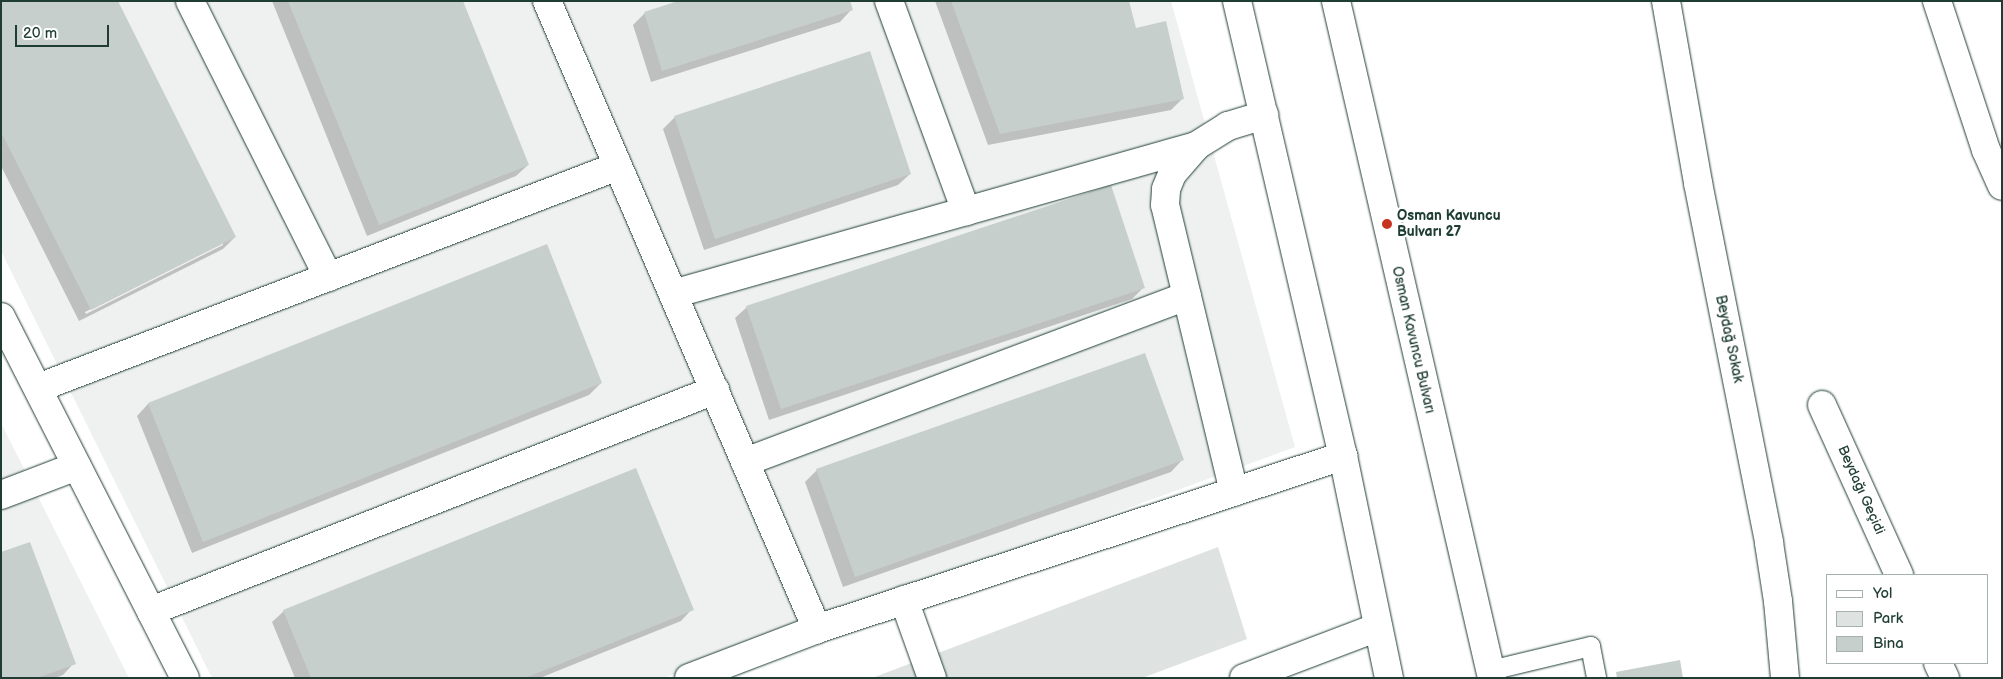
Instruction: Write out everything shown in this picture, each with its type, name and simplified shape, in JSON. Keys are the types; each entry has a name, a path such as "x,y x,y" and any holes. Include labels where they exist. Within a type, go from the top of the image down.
{"main road":[{"path":"190,1 328,277"},
{"path":"548,1 817,629"},
{"path":"889,1 966,211"},
{"path":"1237,1 1343,456 1389,678"},
{"name":"Osman Kavuncu Bulvarı","path":"1336,1 1491,674"},
{"name":"Beydağ Sokak","path":"1666,1 1698,184 1769,543 1778,601 1785,678"},
{"path":"1937,1 1986,150 2002,186"},
{"path":"673,294 1196,146 1228,126 1264,116"},
{"path":"1196,146 1172,174 1166,189 1165,206 1234,492"},
{"path":"38,388 618,166"},
{"path":"746,462 1187,296"},
{"path":"1,317 185,678"},
{"path":"151,611 715,390"},
{"name":"Beydağı Geçidi","path":"1822,405 1899,574"},
{"path":"689,678 817,629 1343,456"},
{"path":"1,495 77,466"},
{"path":"904,600 932,678"},
{"path":"1244,678 1378,627"},
{"path":"1938,664 1945,678"}],"lane":[{"path":"1491,674 1590,646 1596,678"}],"shaded area":[{"path":"1,1 1171,1 1295,447 664,678 212,678 1,251"},
{"path":"1,423 129,678 1,678"}],"green space":[{"path":"1218,547 1247,639 1142,678 872,678"}],"building":[{"path":"1,1 118,1 236,237 91,310 1,132"},
{"path":"288,1 463,1 529,165 379,225"},
{"path":"678,1 850,1 853,10 662,71 644,12"},
{"path":"951,1 1129,1 1136,28 1166,21 1184,99 1000,134"},
{"path":"870,51 911,174 715,239 674,116"},
{"path":"1111,185 1145,288 781,409 746,306"},
{"path":"547,244 602,383 203,542 148,403"},
{"path":"1145,353 1184,460 855,577 816,469"},
{"path":"636,468 694,610 525,678 311,678 283,610"},
{"path":"30,542 76,664 37,678 1,678 1,552"},
{"path":"1680,660 1683,678 1617,678 1616,672"}],"place":[{"name":"Osman Kavuncu Bulvarı 27","path":"1387,224"}]}
